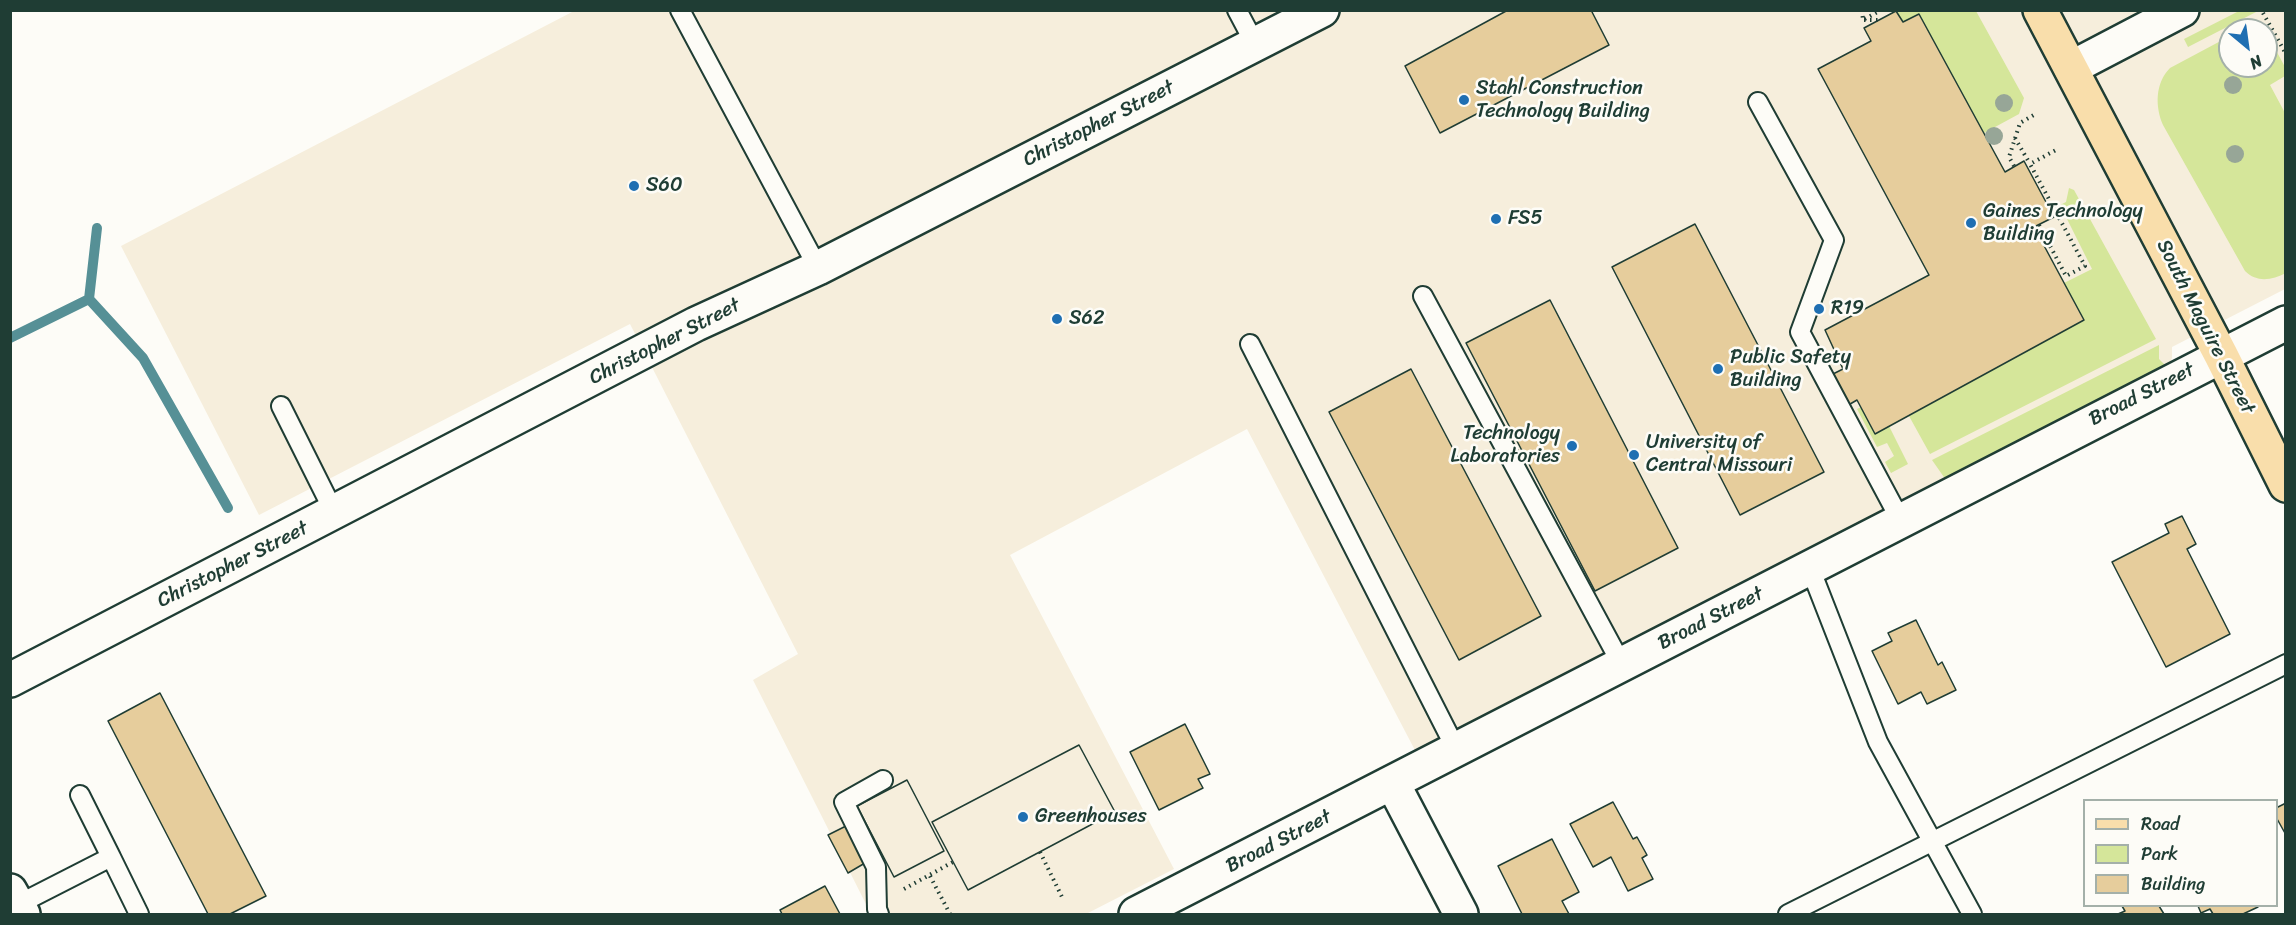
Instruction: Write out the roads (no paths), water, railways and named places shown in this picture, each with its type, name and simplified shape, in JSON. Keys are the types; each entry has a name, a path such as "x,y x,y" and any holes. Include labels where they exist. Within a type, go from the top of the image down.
{"main road":[{"name":"South Maguire Street","path":"2040,10 2286,484"}],"street":[{"name":"Christopher Street","path":"10,680 696,324 818,268 1322,10"},
{"path":"2071,68 2182,10"},
{"name":"Broad Street","path":"1136,915 2286,323"},
{"path":"1393,784 1461,915"}],"lane":[{"path":"680,10 818,268"},
{"path":"1237,10 1255,44"},
{"path":"1758,102 1834,240 1800,332 1901,521"},
{"path":"1423,296 1622,665"},
{"path":"1250,344 1457,751"},
{"path":"281,406 334,512"},
{"path":"1810,568 1878,742 1972,915"},
{"path":"1788,915 2286,664"},
{"path":"878,908 876,867 844,802 884,780"},
{"path":"80,795 139,915"},
{"path":"17,904 111,857"}],"waterway":[{"path":"89,299 97,228"},
{"path":"10,338 89,299 143,358 228,508"}],"place":[{"name":"Stahl Construction Technology Building","path":"1464,100"},
{"name":"S60","path":"634,186"},
{"name":"FS5","path":"1496,219"},
{"name":"Gaines Technology Building","path":"1971,223"},
{"name":"R19","path":"1819,309"},
{"name":"S62","path":"1057,319"},
{"name":"Public Safety Building","path":"1718,369"},
{"name":"Technology Laboratories","path":"1572,446"},
{"name":"University of Central Missouri","path":"1634,455"},
{"name":"Greenhouses","path":"1023,817"}]}
